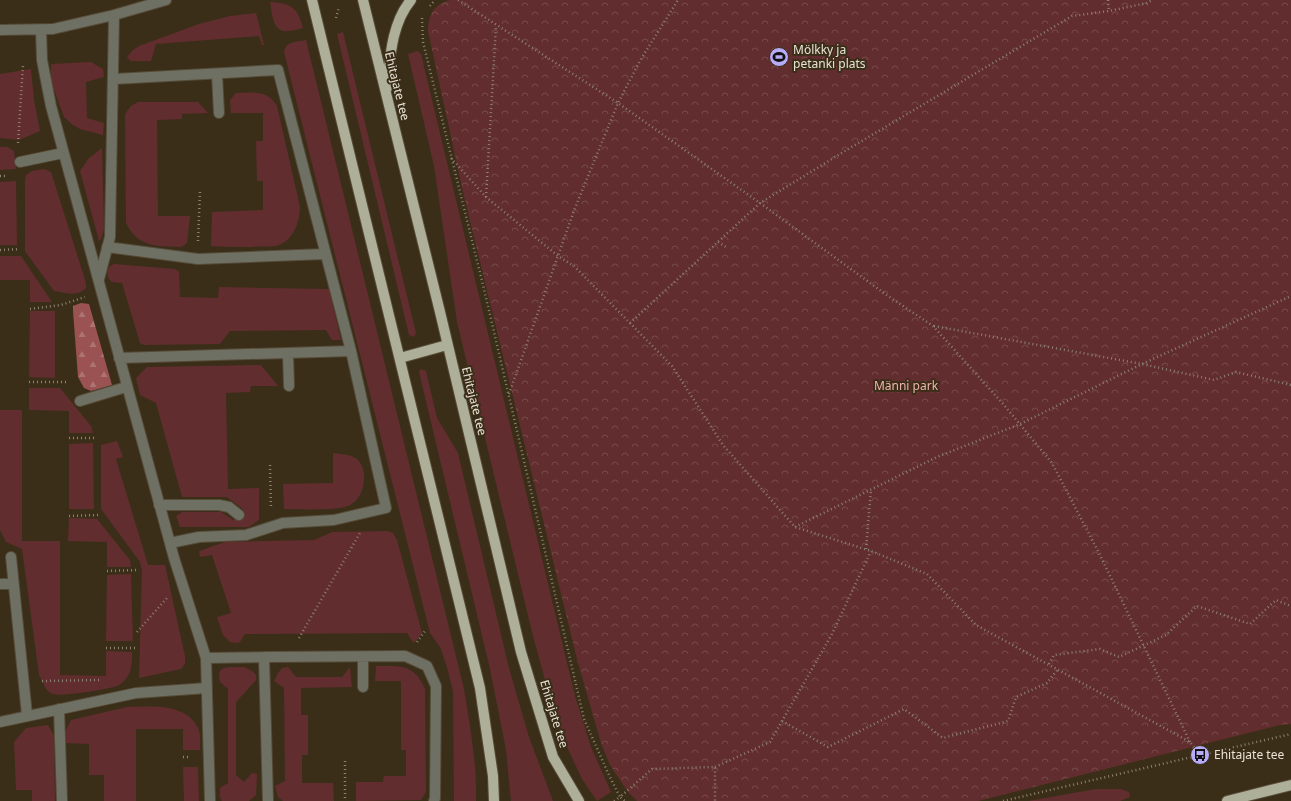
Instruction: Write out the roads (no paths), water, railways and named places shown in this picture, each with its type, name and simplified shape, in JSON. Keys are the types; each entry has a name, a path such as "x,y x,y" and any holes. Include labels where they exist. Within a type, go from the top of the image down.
{"main road":[{"path":"312,0 480,688 493,776 494,801"},
{"name":"Ehitajate tee","path":"363,0 448,345 521,652 553,757 579,801"},
{"path":"386,96 390,57 395,33 404,11 411,0"},
{"path":"400,358 448,345"},
{"path":"1227,801 1291,785"}],"street":[{"path":"0,30 41,30 53,28 114,15 166,0"},
{"path":"98,281 110,237 114,15"},
{"path":"41,30 42,60 51,106 63,153 159,505 206,658 210,801"},
{"path":"114,79 278,70 351,351 378,464 386,508 334,520 283,523 246,535 199,537 170,543"},
{"path":"217,74 219,113"},
{"path":"20,162 63,153"},
{"path":"107,247 198,259 325,254"},
{"path":"119,358 351,351"},
{"path":"288,354 289,386"},
{"path":"80,400 126,387"},
{"path":"159,505 219,505 229,507 240,515"},
{"path":"11,557 27,716"},
{"path":"0,584 13,584"},
{"path":"206,658 405,656 427,666 436,686 434,801"},
{"path":"363,657 363,687"},
{"path":"264,658 268,801"},
{"path":"0,722 136,692 207,688"},
{"path":"60,708 62,801"}],"place":[{"name":"Mölkky ja petanki plats","path":"779,57"},
{"name":"Ehitajate tee","path":"1200,755"}],"park label":[{"name":"Männi park","path":"906,386"}]}
